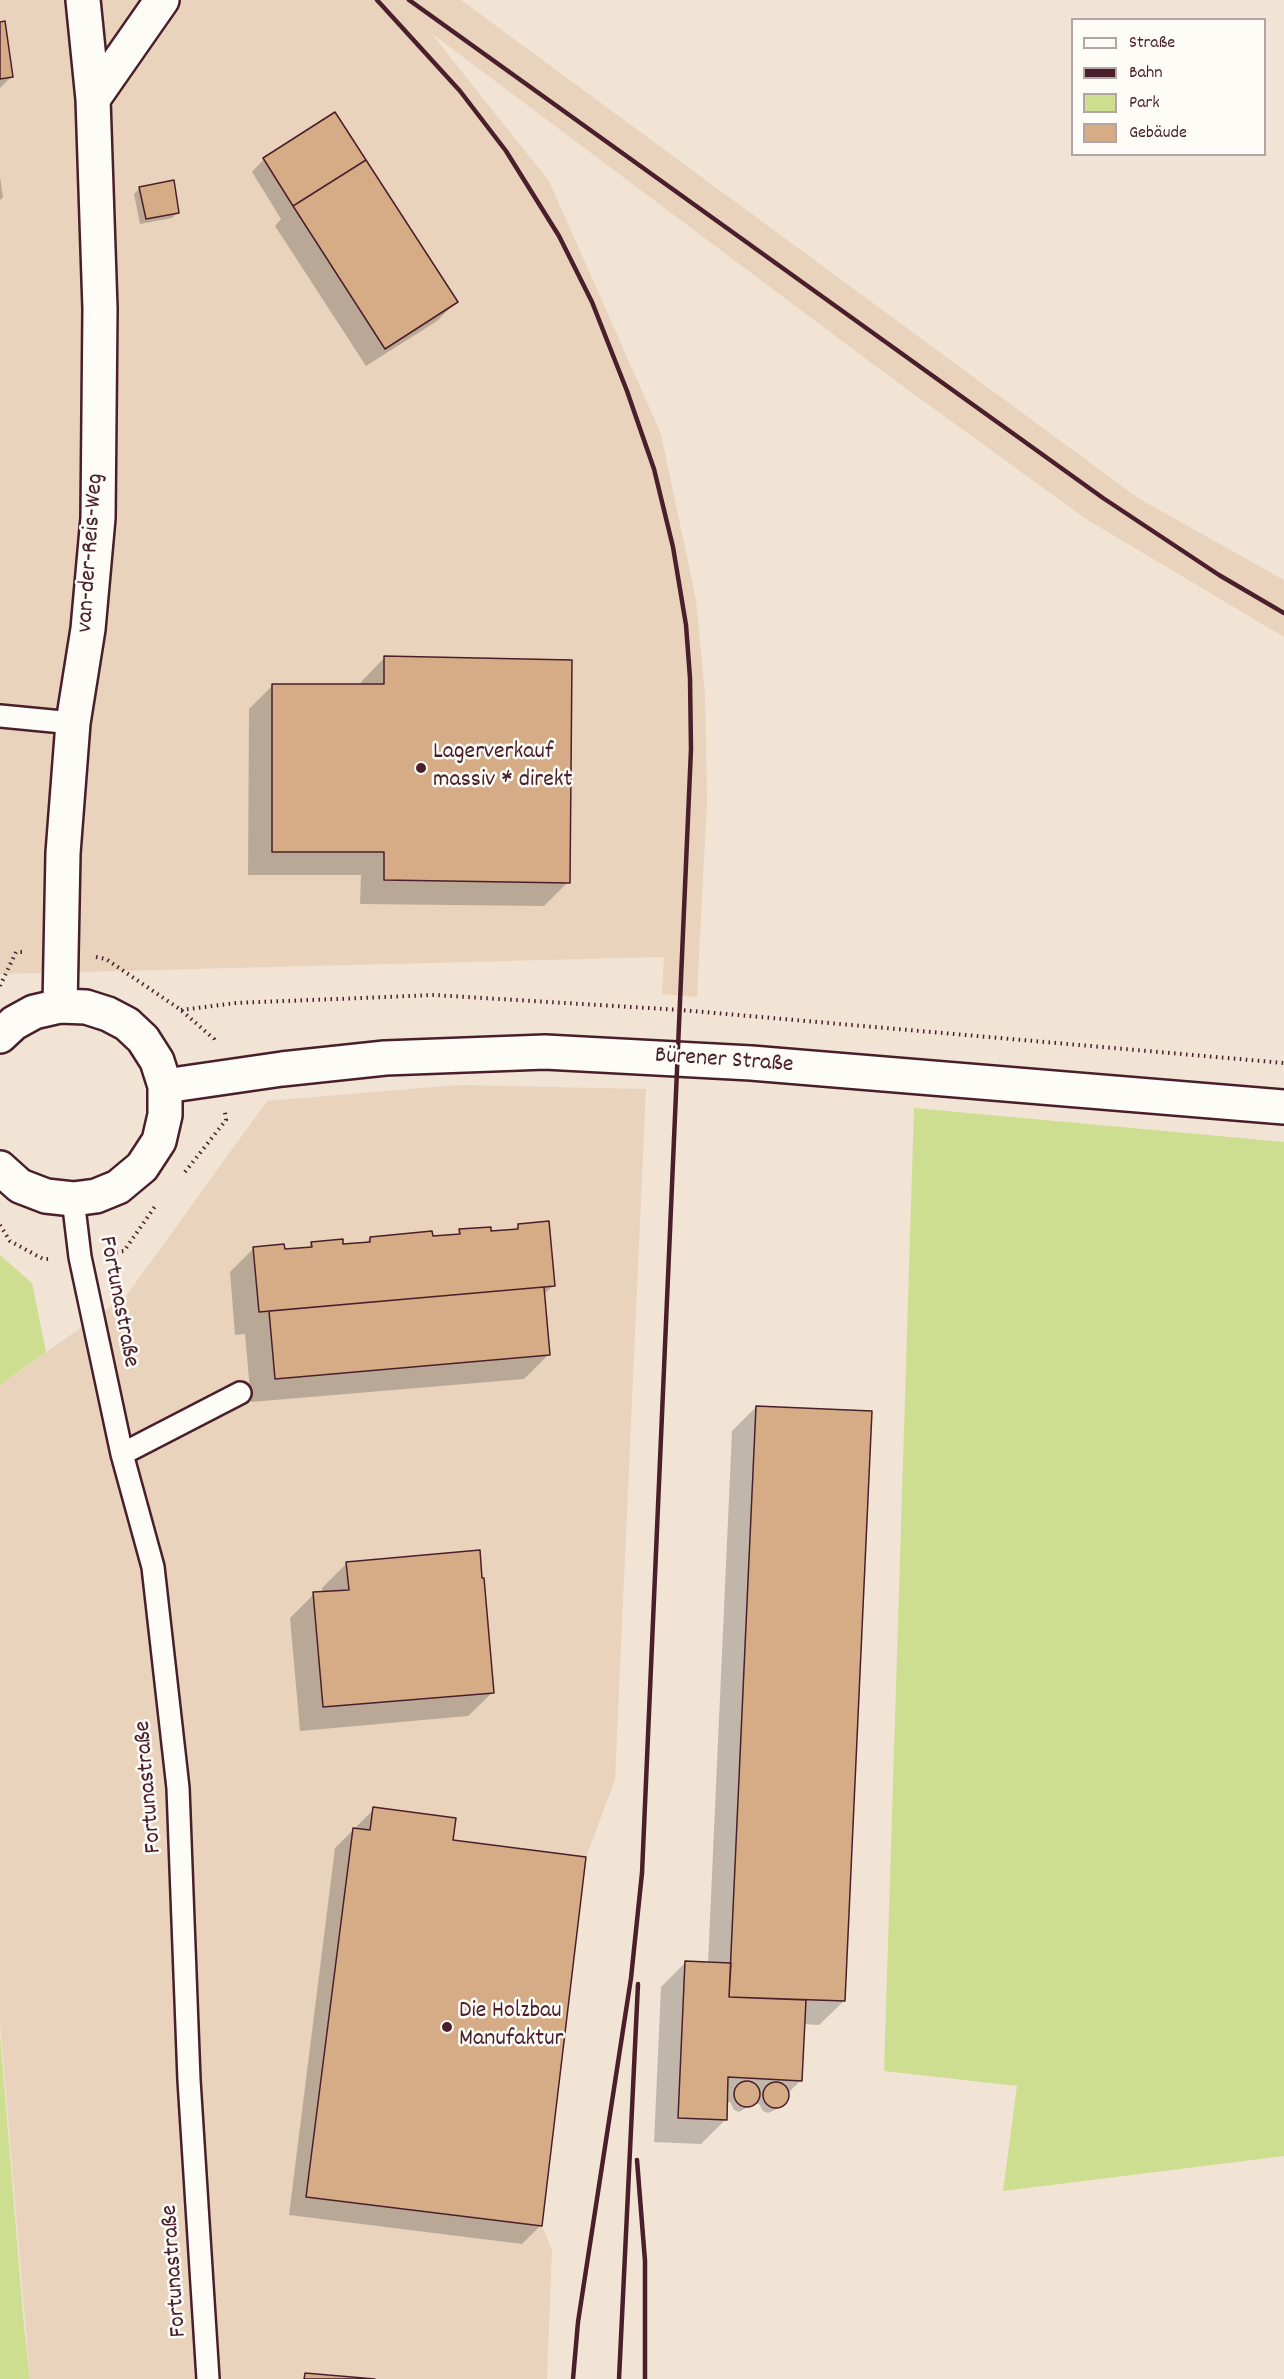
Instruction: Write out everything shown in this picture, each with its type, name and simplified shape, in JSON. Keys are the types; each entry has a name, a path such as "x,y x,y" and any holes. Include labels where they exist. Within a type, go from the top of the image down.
{"main road":[{"name":"van-der-Reis-Weg","path":"60,1006 63,853 73,723 88,629 98,518 100,309 93,99 83,0"},
{"path":"93,99 162,0"},
{"path":"0,1036 14,1023 34,1012 60,1006 86,1007 108,1014 127,1024 143,1039 157,1061 165,1086 165,1115 159,1141 142,1167 118,1187 96,1196 73,1199 46,1197 20,1185 0,1168"},
{"name":"Bürener Straße","path":"165,1086 282,1069 385,1058 545,1052 751,1063 1284,1107"}],"lane":[{"path":"0,716 73,723"},
{"name":"Fortunastraße","path":"73,1199 80,1257 122,1454 153,1568 178,1788 189,2080 208,2379"},
{"path":"122,1454 240,1393"}],"path":[{"path":"181,1010 236,1002 434,994 681,1010 1284,1063"},
{"path":"0,1225 10,1241 43,1259 80,1257"}],"shaded area":[{"path":"0,0 461,0 1138,498 1284,580 1284,637 1086,519 878,368 431,33 549,181 661,434 696,600 705,694 707,801 697,997 662,994 664,957 0,974"},
{"path":"458,1085 646,1089 615,1780 586,1857 542,2226 552,2250 547,2379 30,2379 0,2024 0,1385 126,1296 267,1101"}],"green space":[{"path":"914,1108 1284,1142 1284,2156 1003,2191 1017,2086 884,2071"},
{"path":"0,1255 32,1283 46,1352 0,1385"},
{"path":"0,2034 24,2326 30,2379 0,2379"}],"building":[{"path":"5,21 13,77 0,79 0,22"},
{"path":"335,112 366,160 293,206 263,158"},
{"path":"366,160 458,302 385,349 293,206"},
{"path":"174,180 179,213 146,219 139,187"},
{"name":"Lagerverkauf massiv * direkt","path":"384,656 572,660 570,883 384,880 384,852 272,852 272,684 384,684"},
{"path":"549,1221 555,1286 259,1312 253,1247 284,1244 285,1249 312,1247 311,1242 343,1239 343,1244 370,1242 370,1237 432,1231 433,1236 460,1234 459,1229 491,1227 491,1231 518,1229 518,1224"},
{"path":"544,1287 550,1355 275,1379 269,1311"},
{"path":"756,1406 872,1411 845,2001 729,1997"},
{"path":"480,1550 494,1693 323,1707 313,1592 349,1590 346,1562"},
{"name":"Die Holzbau Manufaktur","path":"373,1807 456,1818 453,1840 586,1857 542,2226 306,2197 353,1828 370,1830"},
{"path":"685,1961 731,1963 729,1997 806,2000 802,2081 728,2077 727,2120 678,2118"},
{"path":"747,2081 756,2085 760,2094 756,2103 747,2107 738,2103 734,2094 738,2085"},
{"path":"776,2082 785,2086 789,2095 785,2104 776,2108 767,2104 763,2095 767,2086"},
{"path":"305,2373 375,2379 304,2379"}],"railway":[{"path":"377,0 460,91 506,151 559,236 592,302 627,391 654,469 673,547 686,625 690,678 691,749 642,1873 631,1978 578,2322 573,2379"},
{"path":"409,0 1103,498 1219,575 1284,613"},
{"path":"619,2379 638,1984"},
{"path":"637,2160 645,2261 645,2379"}],"place":[{"name":"Lagerverkauf massiv * direkt","path":"421,768"},
{"name":"Die Holzbau Manufaktur","path":"447,2027"}]}
